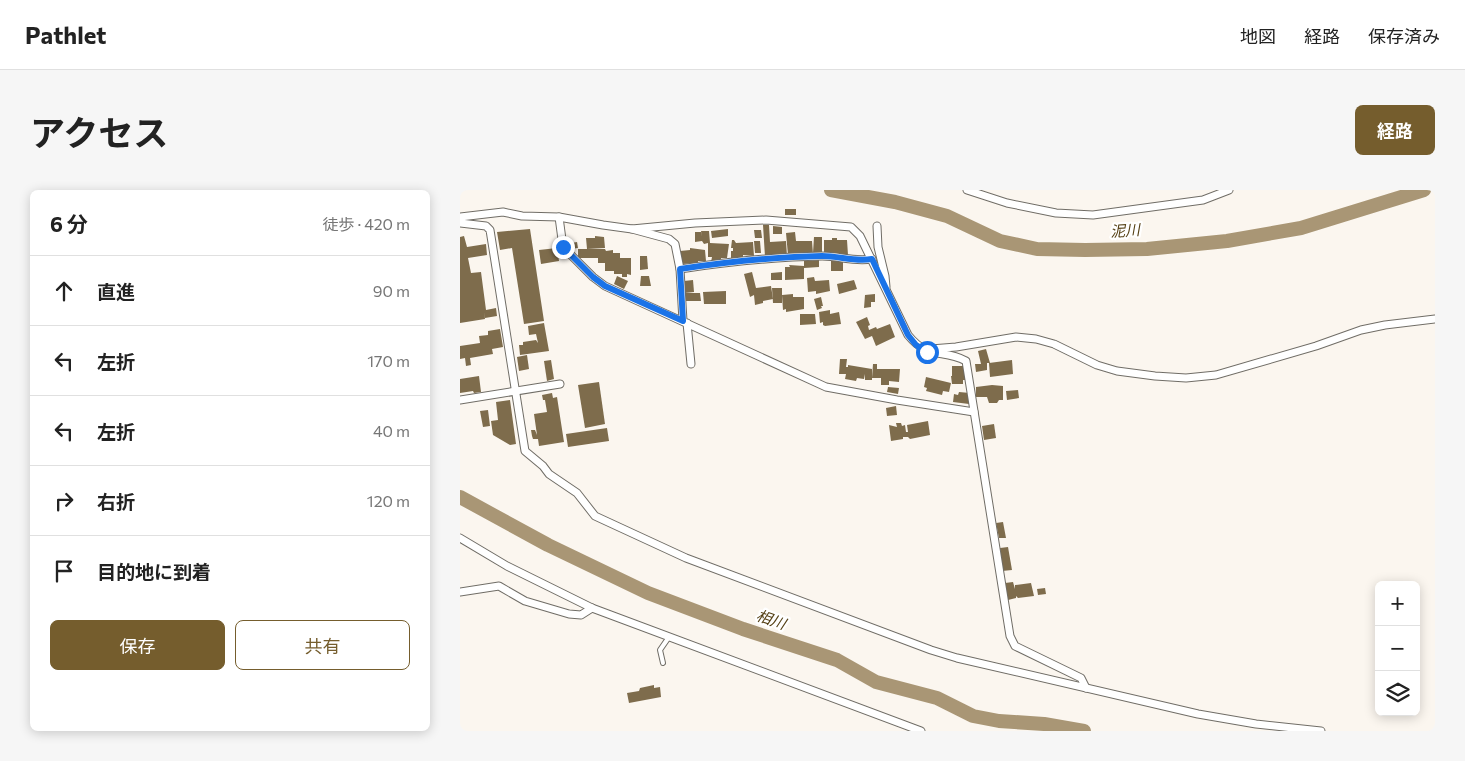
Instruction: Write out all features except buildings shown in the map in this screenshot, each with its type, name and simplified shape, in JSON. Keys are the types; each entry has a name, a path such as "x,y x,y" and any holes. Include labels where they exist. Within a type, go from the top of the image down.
{"street":[{"path":"966,190 1007,203 1056,212 1093,215 1203,200 1229,190"},
{"path":"460,217 503,212 522,216 558,217 632,229 669,239 675,244 680,269 691,364"},
{"path":"558,217 563,247 593,277 605,286 826,387 974,412"},
{"path":"632,229 695,223 766,220 851,227 860,236 908,335 916,345 927,352 966,360 1010,636 1014,646 1081,678 1086,688"},
{"path":"460,224 486,226 490,230 525,451 550,474 577,493 595,516 686,558 957,658 1198,714 1256,724 1322,731"},
{"path":"877,226 878,247 885,276 886,291"},
{"path":"680,269 768,258 824,256 839,257 850,261 872,259"},
{"path":"927,352 931,349 956,348 1016,338 1036,339 1054,344 1077,357 1110,369 1156,376 1186,378 1216,375 1316,346 1361,330 1385,325 1435,320"},
{"path":"460,400 560,384"},
{"path":"460,538 507,566 592,608 921,731"},
{"path":"460,592 499,586 525,601 569,614 580,615 592,608"}],"lane":[{"path":"663,663 660,650 669,637"}],"waterway":[{"name":"泥川","path":"831,190 895,202 947,216 1000,241 1037,249 1085,250 1147,249 1227,241 1301,228 1424,190"},
{"name":"相川","path":"460,497 548,545 648,593 743,629 837,660 876,682 937,698 973,716 999,721 1044,724 1084,731"}],"route":[{"path":"563,247 593,277 605,286 683,321 680,269 768,258 824,256 839,257 850,261 872,259 908,335 916,345 927,352"}]}
